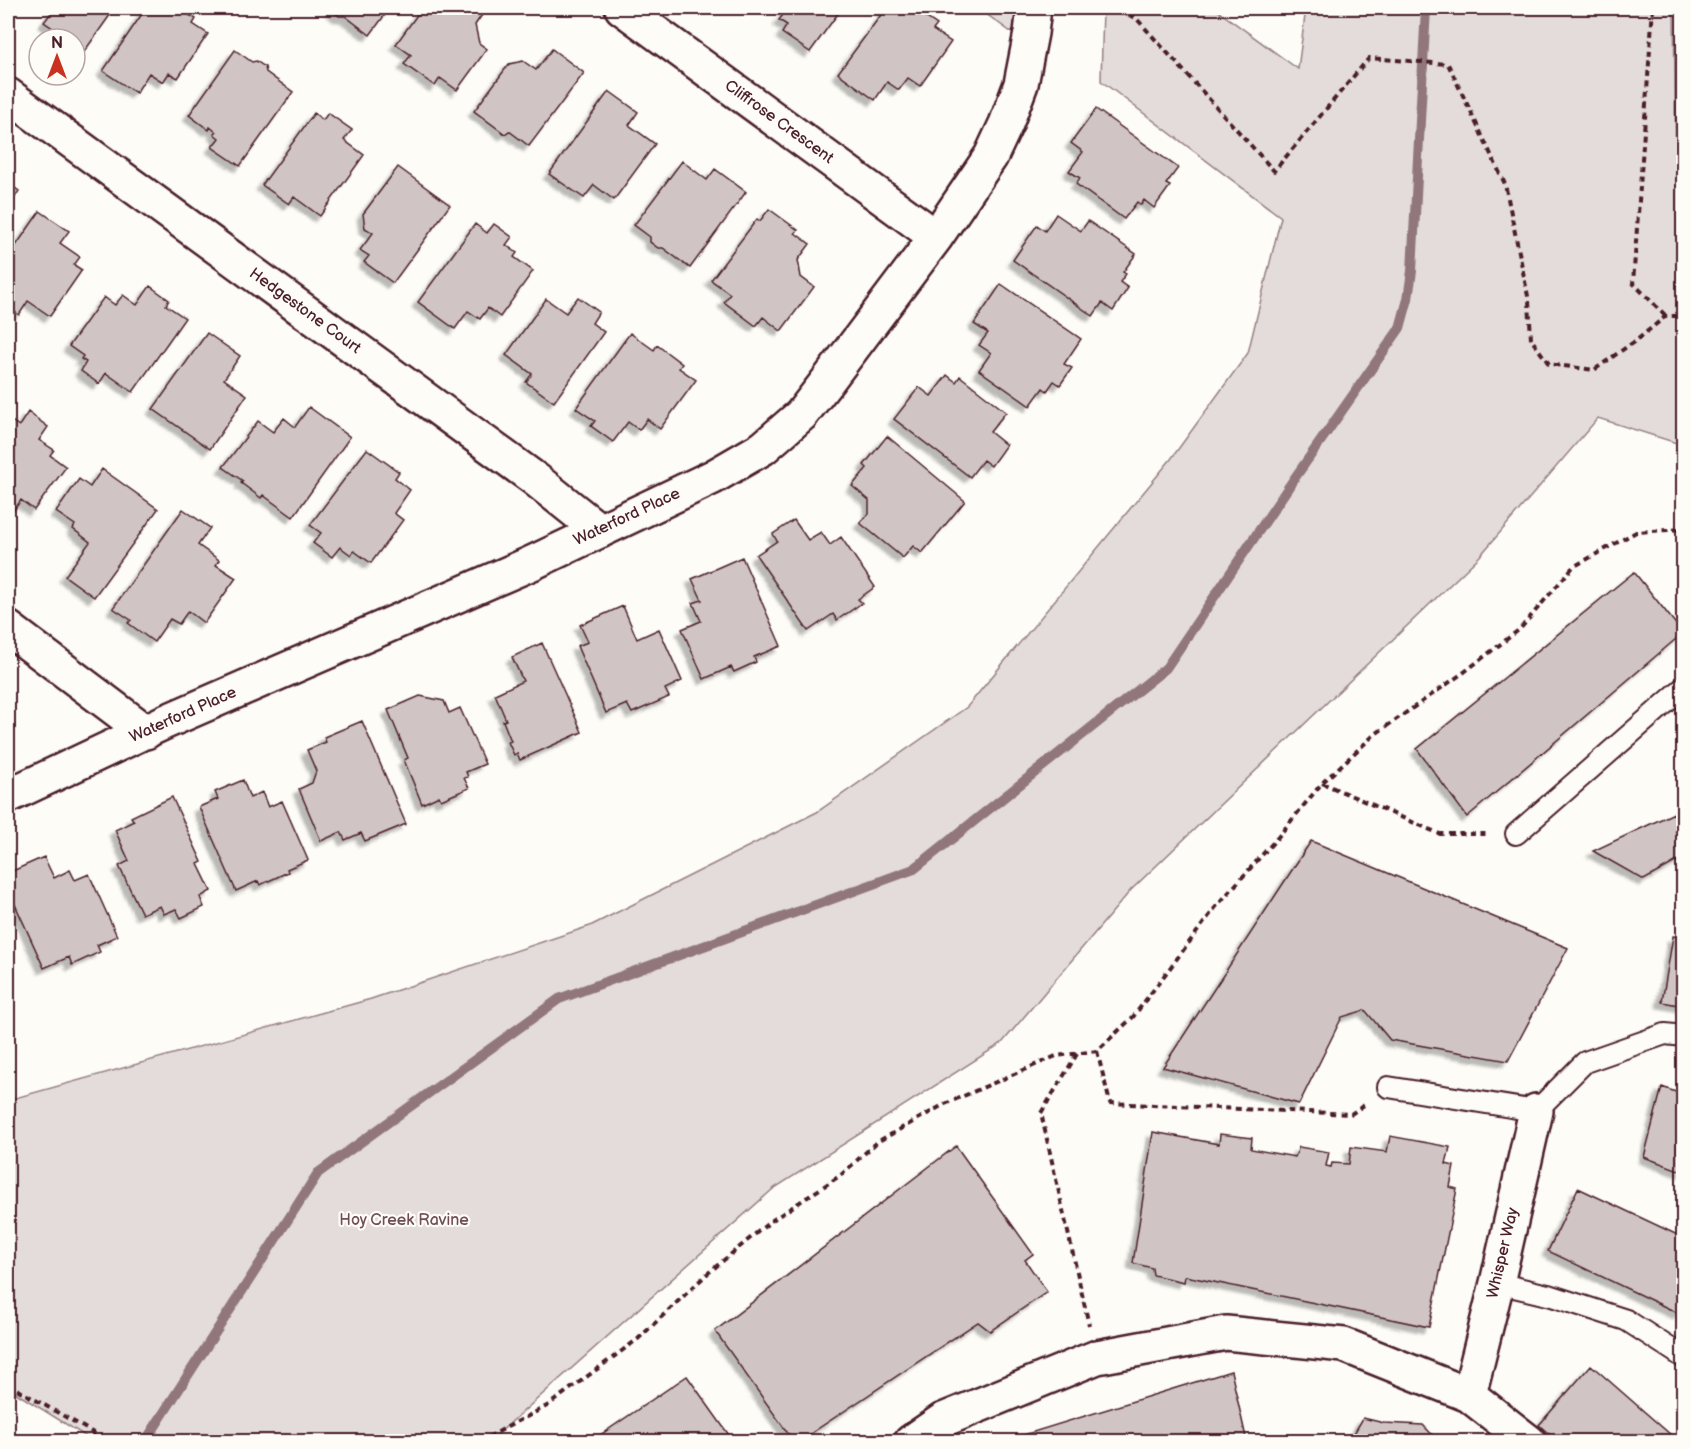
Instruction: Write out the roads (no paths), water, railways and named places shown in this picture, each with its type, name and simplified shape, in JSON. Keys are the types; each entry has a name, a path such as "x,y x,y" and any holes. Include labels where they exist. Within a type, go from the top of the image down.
{"street":[{"name":"Cliffrose Crescent","path":"622,8 936,237"},
{"name":"Waterford Place","path":"8,796 146,732 532,563 713,477 763,448 801,415 936,237 991,156 1021,84 1034,8"},
{"name":"Hedgestone Court","path":"8,95 535,479 600,531"},
{"path":"8,628 146,732"},
{"name":"Whisper Way","path":"1469,1395 1536,1111"},
{"path":"911,1442 943,1420 1097,1358 1226,1333 1344,1345 1469,1395 1529,1442"}],"lane":[{"path":"1516,834 1683,687"},
{"path":"1388,1087 1536,1111 1585,1062 1665,1035 1683,1036"},
{"path":"1497,1283 1552,1296 1626,1320 1683,1358"}],"waterway":[{"path":"145,1442 318,1173 559,999 914,869 1166,668 1400,328 1408,299 1412,271 1426,8"}],"park label":[{"name":"Hoy Creek Ravine","path":"404,1220"}]}
